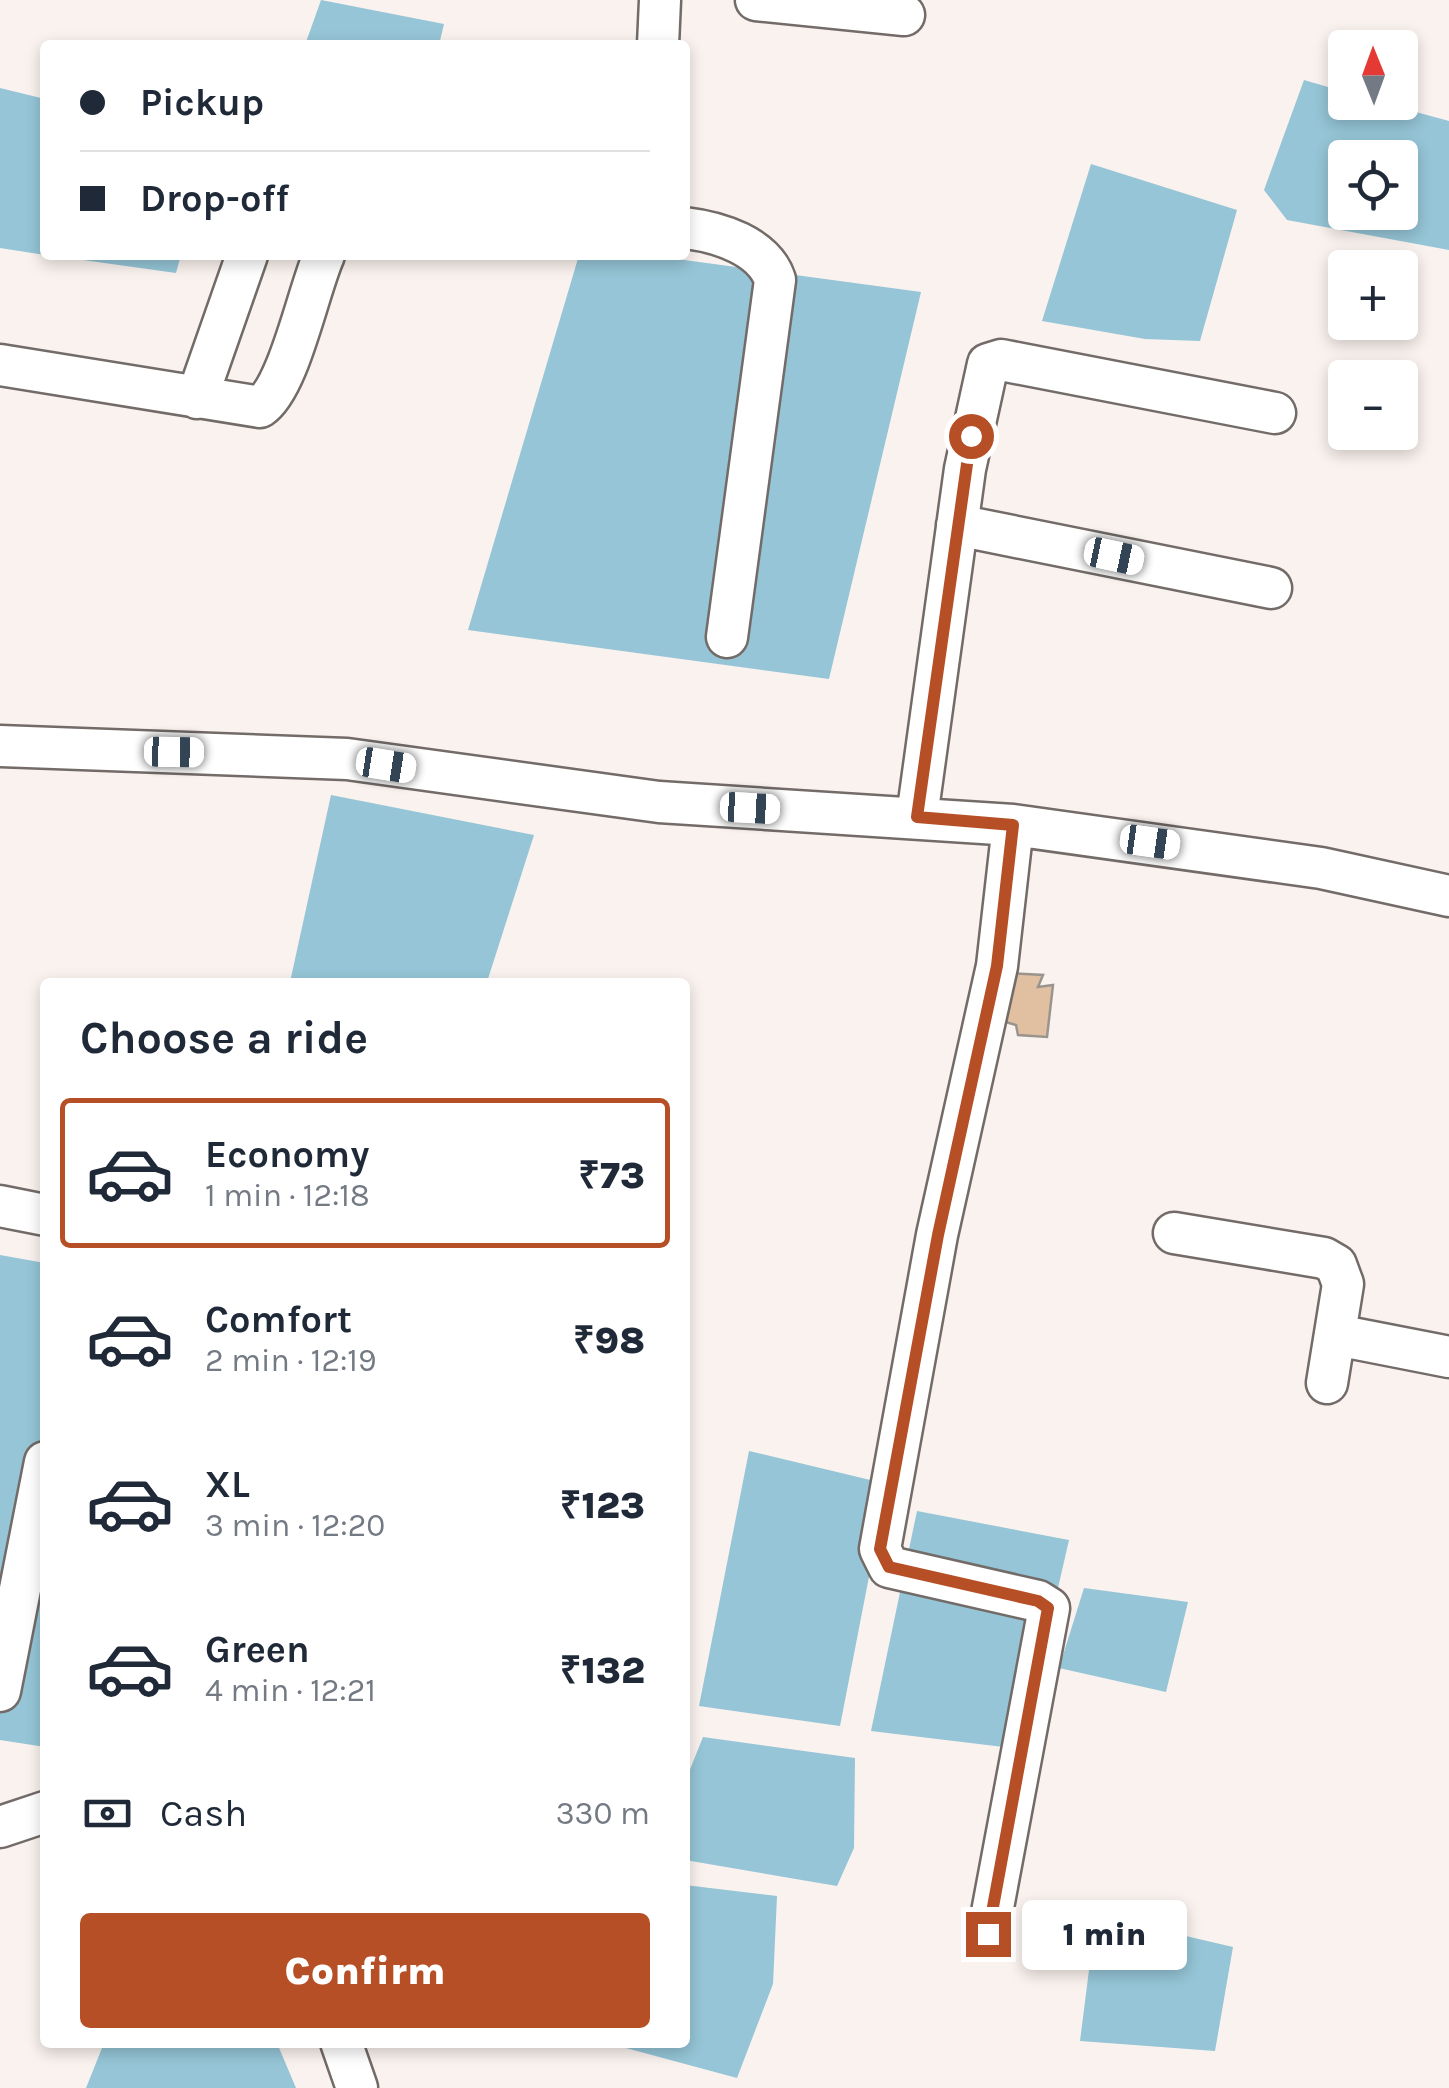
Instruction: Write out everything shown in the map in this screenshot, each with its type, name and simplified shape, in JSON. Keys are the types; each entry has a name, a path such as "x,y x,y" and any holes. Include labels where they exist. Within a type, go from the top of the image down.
{"street":[{"path":"658,40 660,0"},
{"path":"782,1 904,16"},
{"path":"690,230 746,247 769,262 775,280 727,637"},
{"path":"197,398 244,260"},
{"path":"0,365 260,407 270,400 322,260"},
{"path":"917,817 957,525 983,372 988,364 1001,360 1274,414"},
{"path":"957,525 1270,588"},
{"path":"0,746 347,759 658,802 1013,825 1321,868 1449,896"},
{"path":"988,1934 1048,1608 1038,1601 889,1567 880,1549 938,1235 997,966 1013,825"},
{"path":"0,1206 40,1214"},
{"path":"1174,1233 1324,1258 1336,1265 1342,1284 1327,1383"},
{"path":"1336,1335 1449,1356"},
{"path":"0,1690 40,1487"},
{"path":"2,1816 40,1812"}],"water":[{"path":"321,0 444,24 440,40 307,40"},
{"path":"1304,80 1328,87 1328,120 1418,120 1418,113 1449,121 1449,250 1341,230 1418,230 1418,140 1328,140 1328,228 1287,220 1264,190"},
{"path":"0,88 40,98 40,254 0,248"},
{"path":"1091,164 1237,210 1200,341 1145,339 1042,321"},
{"path":"83,260 180,260 176,273"},
{"path":"578,260 684,260 921,292 829,679 468,630"},
{"path":"331,795 534,835 488,978 291,978"},
{"path":"0,1255 40,1262 40,1746 0,1740"},
{"path":"749,1451 887,1484 840,1726 699,1706"},
{"path":"917,1511 1069,1540 1021,1749 871,1731"},
{"path":"1084,1588 1188,1602 1166,1692 1059,1668"},
{"path":"703,1737 855,1758 854,1848 837,1886 690,1861 690,1770"},
{"path":"690,1886 777,1896 773,1984 737,2078 626,2048 690,2048"},
{"path":"1096,1915 1233,1947 1215,2051 1080,2041"},
{"path":"102,2048 279,2048 296,2088 86,2088"}],"building":[{"path":"1004,973 1043,975 1038,987 1053,985 1047,1037 1018,1035 1016,1025 999,1020"}],"route":[{"path":"971,436 917,817 1013,825 997,966 938,1235 880,1549 889,1567 1038,1601 1048,1608 988,1934"}]}
